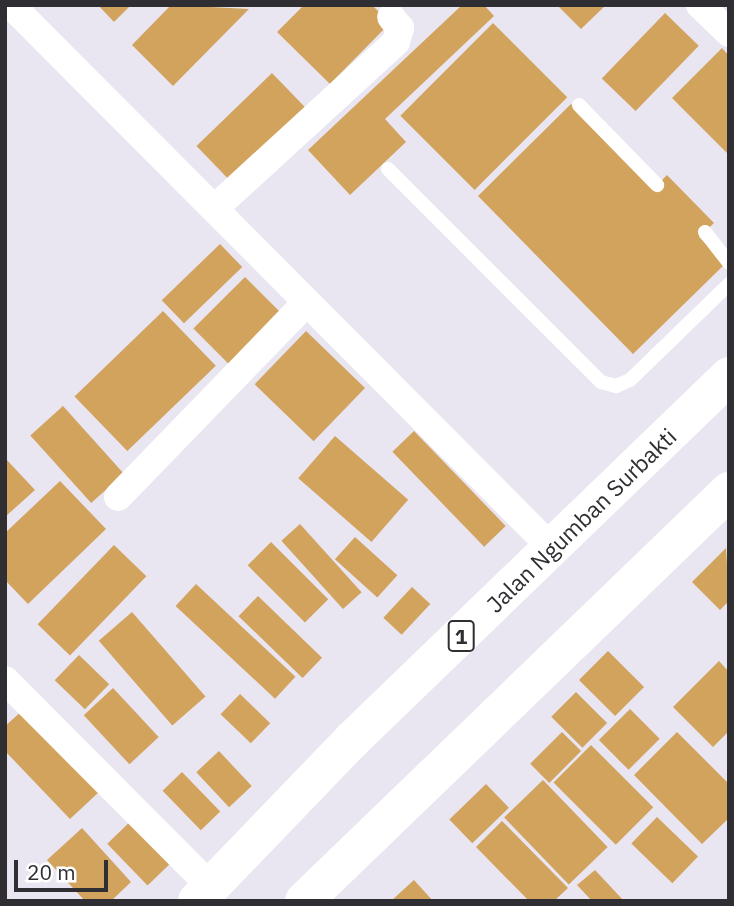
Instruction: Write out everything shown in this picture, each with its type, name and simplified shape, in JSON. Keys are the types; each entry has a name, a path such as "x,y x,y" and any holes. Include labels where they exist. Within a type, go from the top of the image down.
{"highway":[{"name":"Jalan Ngumban Surbakti","path":"204,894 352,740 553,549 729,376"},
{"path":"304,901 729,491"}],"street":[{"path":"11,5 216,207 306,303 553,549"},
{"path":"700,5 729,33"},
{"path":"216,207 396,42 400,29 391,17"},
{"path":"118,497 306,303"},
{"path":"5,680 204,894"}],"lane":[{"path":"579,105 657,185"},
{"path":"388,169 601,382 616,386 631,380 729,284"},
{"path":"705,232 729,263"}],"building":[{"path":"98,5 131,5 114,22"},
{"path":"171,5 249,9 173,86 132,45"},
{"path":"304,5 372,5 390,23 330,84 277,32"},
{"path":"462,5 484,5 494,16 385,119 406,142 350,195 308,150"},
{"path":"557,5 606,5 581,29"},
{"path":"665,13 699,46 636,111 602,78"},
{"path":"493,23 567,97 475,190 400,116"},
{"path":"722,48 729,56 729,155 672,98"},
{"path":"272,73 306,108 231,181 196,146"},
{"path":"571,104 653,189 667,175 714,223 699,237 726,263 633,354 478,196"},
{"path":"220,244 242,267 184,323 162,300"},
{"path":"245,277 285,317 234,369 193,329"},
{"path":"163,311 216,366 127,451 75,396"},
{"path":"306,331 365,388 314,441 255,384"},
{"path":"63,406 124,474 91,503 30,435"},
{"path":"414,431 506,526 484,547 392,452"},
{"path":"335,436 408,500 371,542 298,478"},
{"path":"5,458 35,490 5,517"},
{"path":"60,481 106,529 28,604 5,580 5,533"},
{"path":"300,524 362,592 343,609 281,541"},
{"path":"355,537 397,575 377,597 335,559"},
{"path":"271,542 328,599 305,623 248,565"},
{"path":"114,545 146,576 70,655 38,624"},
{"path":"726,548 729,601 720,610 692,582"},
{"path":"196,584 295,677 275,699 176,606"},
{"path":"412,587 430,604 402,635 383,618"},
{"path":"258,596 322,658 303,678 239,616"},
{"path":"132,612 205,697 172,725 99,641"},
{"path":"608,651 644,687 615,716 579,680"},
{"path":"79,655 109,684 85,709 55,680"},
{"path":"719,661 729,672 729,731 713,747 673,707"},
{"path":"113,688 159,737 129,764 84,715"},
{"path":"576,692 607,723 582,748 551,717"},
{"path":"240,694 270,723 251,743 221,714"},
{"path":"630,709 660,739 629,770 599,740"},
{"path":"22,711 99,792 70,819 5,751 5,726"},
{"path":"562,732 581,751 549,783 530,764"},
{"path":"677,732 729,784 729,818 702,844 634,775"},
{"path":"591,745 653,807 616,845 554,782"},
{"path":"219,751 252,786 229,807 196,772"},
{"path":"182,772 220,812 201,830 163,791"},
{"path":"543,780 608,847 569,884 504,818"},
{"path":"486,784 509,808 472,843 449,819"},
{"path":"136,816 176,858 148,886 107,844"},
{"path":"657,817 698,857 672,883 631,844"},
{"path":"502,821 568,888 554,901 529,901 476,847"},
{"path":"82,828 131,882 111,901 85,901 47,860"},
{"path":"595,870 624,901 592,901 577,885"},
{"path":"414,880 433,901 391,901"}]}
